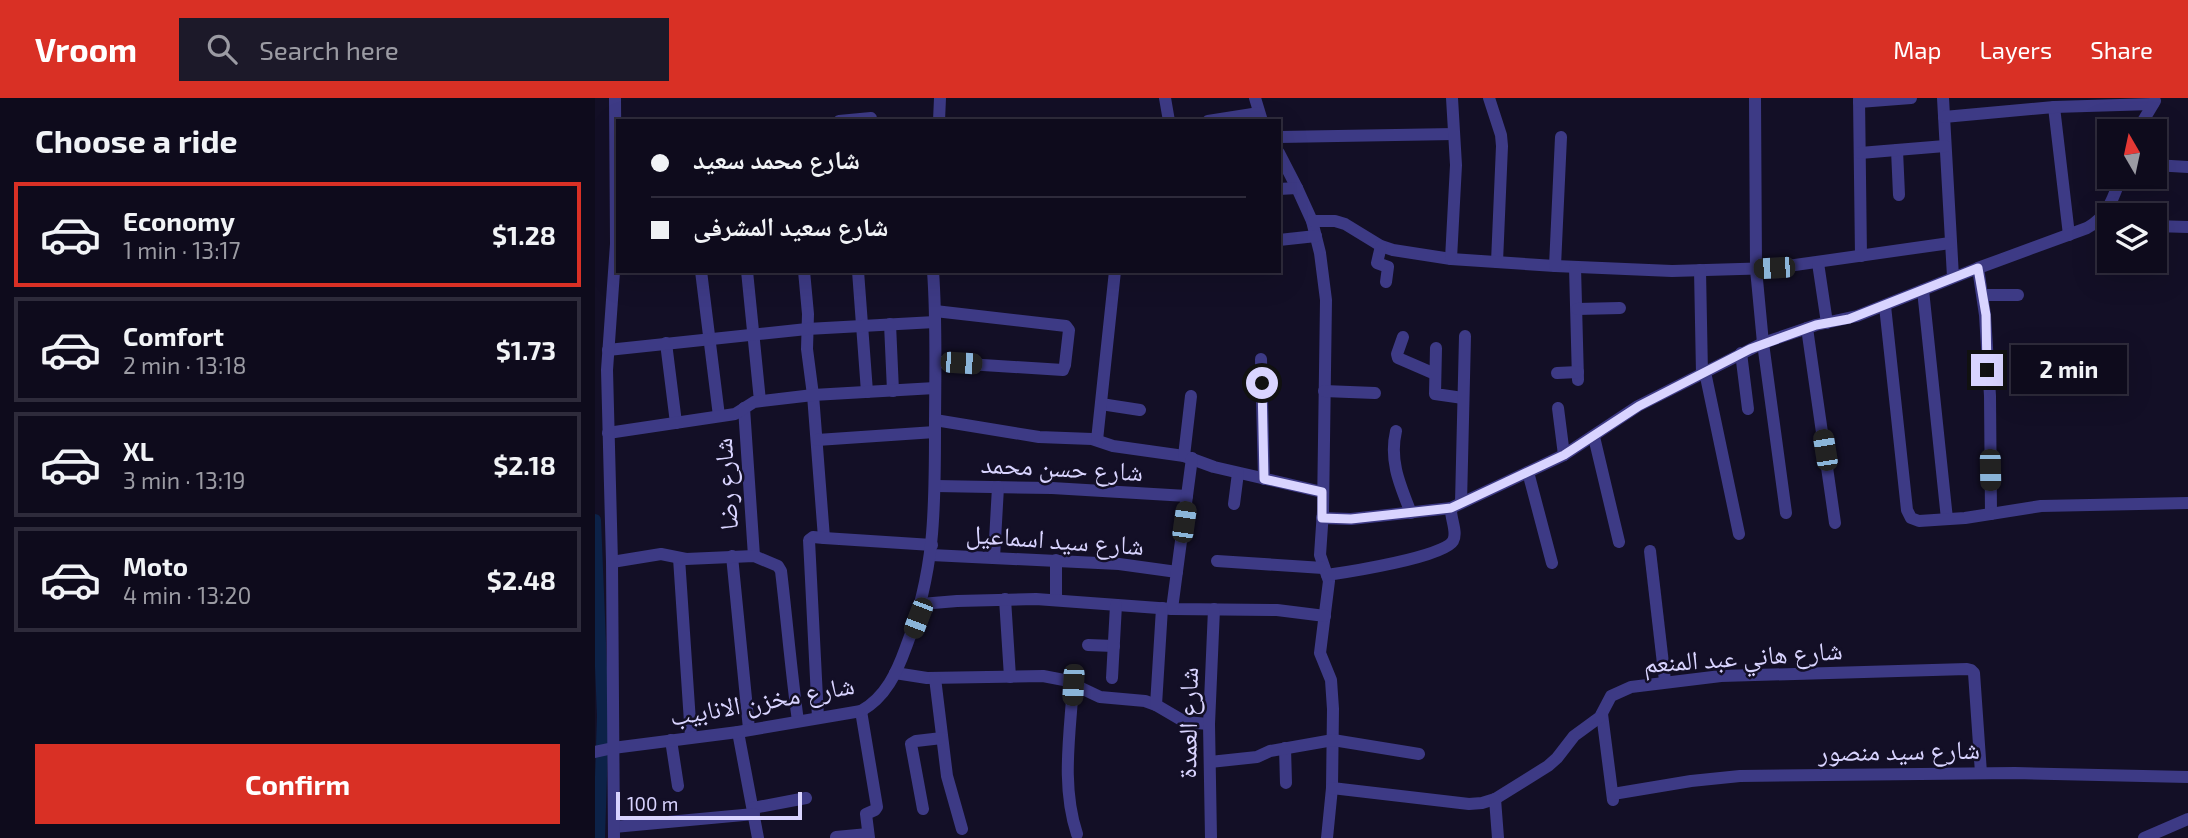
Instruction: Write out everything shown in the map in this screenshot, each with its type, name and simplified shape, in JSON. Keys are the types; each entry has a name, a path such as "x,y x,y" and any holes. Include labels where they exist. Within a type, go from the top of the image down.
{"street":[{"path":"616,98 617,119"},
{"path":"939,119 940,98"},
{"path":"1165,98 1170,119"},
{"path":"1234,119 1260,117 1255,98"},
{"path":"1451,259 1456,165 1452,98"},
{"path":"1489,98 1502,146 1497,262"},
{"path":"1755,98 1756,269 1786,513"},
{"path":"1861,256 1859,100 1911,98"},
{"path":"1943,98 1954,277"},
{"path":"1944,117 2155,101"},
{"path":"2144,119 2155,101"},
{"path":"2054,107 2069,235"},
{"path":"860,119 871,118"},
{"path":"1281,137 1454,134"},
{"path":"1555,266 1561,137"},
{"path":"1860,152 1945,146"},
{"path":"1897,150 1899,195"},
{"path":"1281,157 1312,221 1320,253 1326,300 1320,555 1329,581 1320,653 1332,680 1332,788 1327,838"},
{"path":"2167,166 2188,167"},
{"path":"1281,189 1297,188"},
{"path":"1312,221 1345,224 1381,246 1393,250 1451,259 1575,267 1756,269 1818,263 1950,243"},
{"path":"1322,518 1351,519 1456,506 1564,455 1639,406 1763,343 1807,328 1849,319 1954,277 2097,226"},
{"path":"2167,226 2188,227"},
{"path":"1281,240 1315,236"},
{"path":"1381,246 1377,263 1388,267 1386,282"},
{"path":"616,256 608,349 612,562 604,750 614,832 753,811 806,798"},
{"path":"1818,263 1827,323"},
{"path":"1557,373 1578,376 1575,267"},
{"path":"1978,268 1983,295 1990,396 1991,514"},
{"path":"1700,270 1704,373 1739,534"},
{"path":"701,273 719,416"},
{"path":"747,273 760,401"},
{"path":"804,273 807,349 824,538 811,538 809,544 818,718"},
{"path":"858,273 867,392"},
{"name":"شارع مخزن الانابيب","path":"604,750 861,711 878,700 895,673 921,604 932,550 936,485 933,273"},
{"path":"1097,440 1115,273"},
{"path":"1923,290 1947,519"},
{"path":"1983,295 2018,295"},
{"path":"1885,306 1907,510 1914,520 1947,519 2041,506 2188,503"},
{"path":"1577,309 1620,308"},
{"path":"608,349 807,329 890,324 935,317 1066,326 1069,332 1063,370 936,362"},
{"path":"890,324 893,391"},
{"path":"1807,328 1835,523"},
{"path":"1217,561 1325,571 1370,568 1440,550 1451,543 1454,537 1465,336"},
{"path":"1403,337 1398,358 1435,374"},
{"path":"666,343 676,423"},
{"path":"1436,348 1435,394 1463,398"},
{"path":"1741,353 1748,409"},
{"path":"1261,359 1264,479"},
{"path":"608,433 735,414 751,402 813,395 935,388"},
{"path":"1324,391 1375,393"},
{"path":"1156,705 1167,608 1177,572 1187,496 1191,396"},
{"path":"1101,404 1140,410"},
{"name":"شارع رضا","path":"744,408 754,556"},
{"path":"1558,408 1564,455"},
{"path":"817,440 935,426 1097,440 1109,445 1188,457 1198,463 1322,492"},
{"path":"1396,431 1394,465 1411,513"},
{"path":"1594,437 1619,542"},
{"path":"1528,472 1552,563"},
{"path":"1234,504 1238,473"},
{"name":"شارع حسن محمد","path":"936,485 1187,496"},
{"path":"994,558 998,487"},
{"name":"شارع سيد اسماعيل","path":"824,538 994,558 1119,564 1177,572"},
{"path":"1650,551 1665,681"},
{"path":"612,562 661,554 679,558 754,556 775,564 781,571 791,651 790,671 798,721"},
{"path":"732,556 743,730 758,838"},
{"path":"679,558 691,737"},
{"path":"1056,560 1056,600"},
{"path":"921,604 1005,599 1056,600 1167,608 1277,610 1325,616"},
{"path":"1005,599 1010,677"},
{"path":"1112,678 1116,605"},
{"name":"شارع العمدة","path":"1211,838 1209,724 1215,609"},
{"path":"1089,645 1114,646"},
{"name":"شارع هاني عبد المنعم","path":"1332,788 1469,804 1495,799 1548,766 1574,736 1596,720 1611,696 1625,688 1721,676 1971,670 1975,677 1980,773"},
{"path":"895,673 935,678 1043,676 1055,678 1100,697 1145,701 1181,721 1209,724"},
{"path":"935,678 949,789 962,829"},
{"path":"1073,685 1067,787 1077,834"},
{"path":"836,837 868,836 866,814 877,807 861,711"},
{"name":"شارع سيد منصور","path":"1602,713 1613,798 1691,780 1740,776 1980,773 2188,777"},
{"path":"923,809 911,744 942,738"},
{"path":"671,740 678,786"},
{"path":"1210,762 1258,757 1271,751 1333,740 1419,754"},
{"path":"1285,748 1286,783"},
{"path":"1495,799 1498,838"},
{"path":"2144,838 2188,819"}],"waterway":[{"path":"595,520 603,716 599,838"}],"route":[{"path":"1262,383 1264,479 1322,492 1322,518 1351,519 1451,508 1564,455 1639,406 1763,343 1816,325 1849,319 1978,268 1986,315 1987,370"}]}
